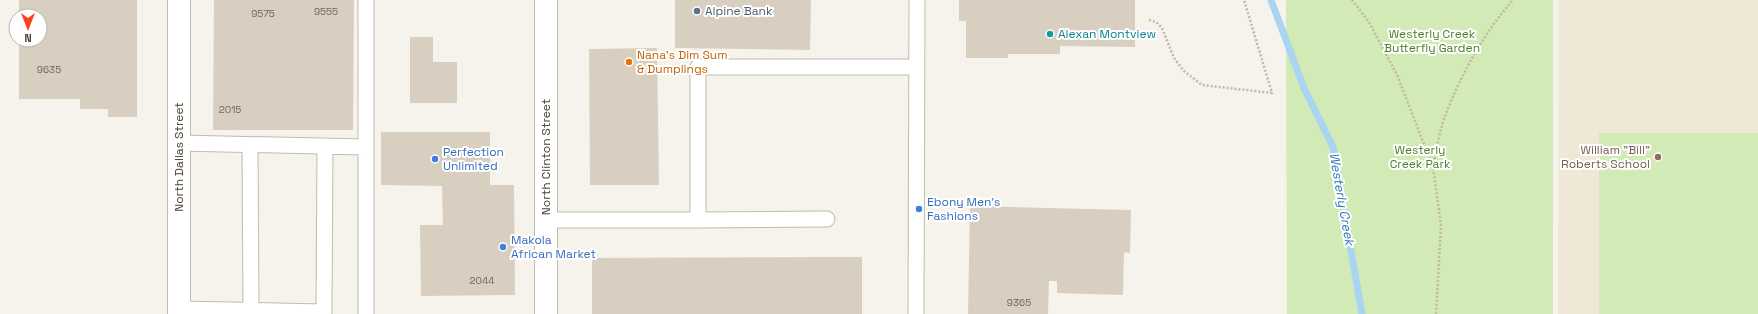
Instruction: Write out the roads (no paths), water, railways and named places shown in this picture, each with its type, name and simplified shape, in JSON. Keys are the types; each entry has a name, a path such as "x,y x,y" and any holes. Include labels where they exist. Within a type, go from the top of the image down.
{"street":[{"name":"North Dallas Street","path":"179,0 179,311"},
{"name":"North Clinton Street","path":"546,0 546,314"}],"lane":[{"path":"366,0 366,314"},
{"path":"916,314 917,0"},
{"path":"698,220 698,67 916,67"},
{"path":"179,142 366,147"},
{"path":"250,145 251,310"},
{"path":"179,311 251,310 324,312 325,147"},
{"path":"546,220 827,219"}],"waterway":[{"name":"Westerly Creek","path":"1271,0 1304,88 1333,147 1362,314"}],"place":[{"name":"Alpine Bank","path":"697,11"},
{"name":"Alexan Montview","path":"1050,34"},
{"name":"Nana's Dim Sum & Dumplings","path":"629,62"},
{"name":"William \"Bill\" Roberts School","path":"1658,157"},
{"name":"Perfection Unlimited","path":"435,159"},
{"name":"Ebony Men's Fashions","path":"919,209"},
{"name":"Makola African Market","path":"503,247"}],"park label":[{"name":"Westerly Creek Butterfly Garden","path":"1432,41"},
{"name":"Westerly Creek Park","path":"1420,157"}]}
